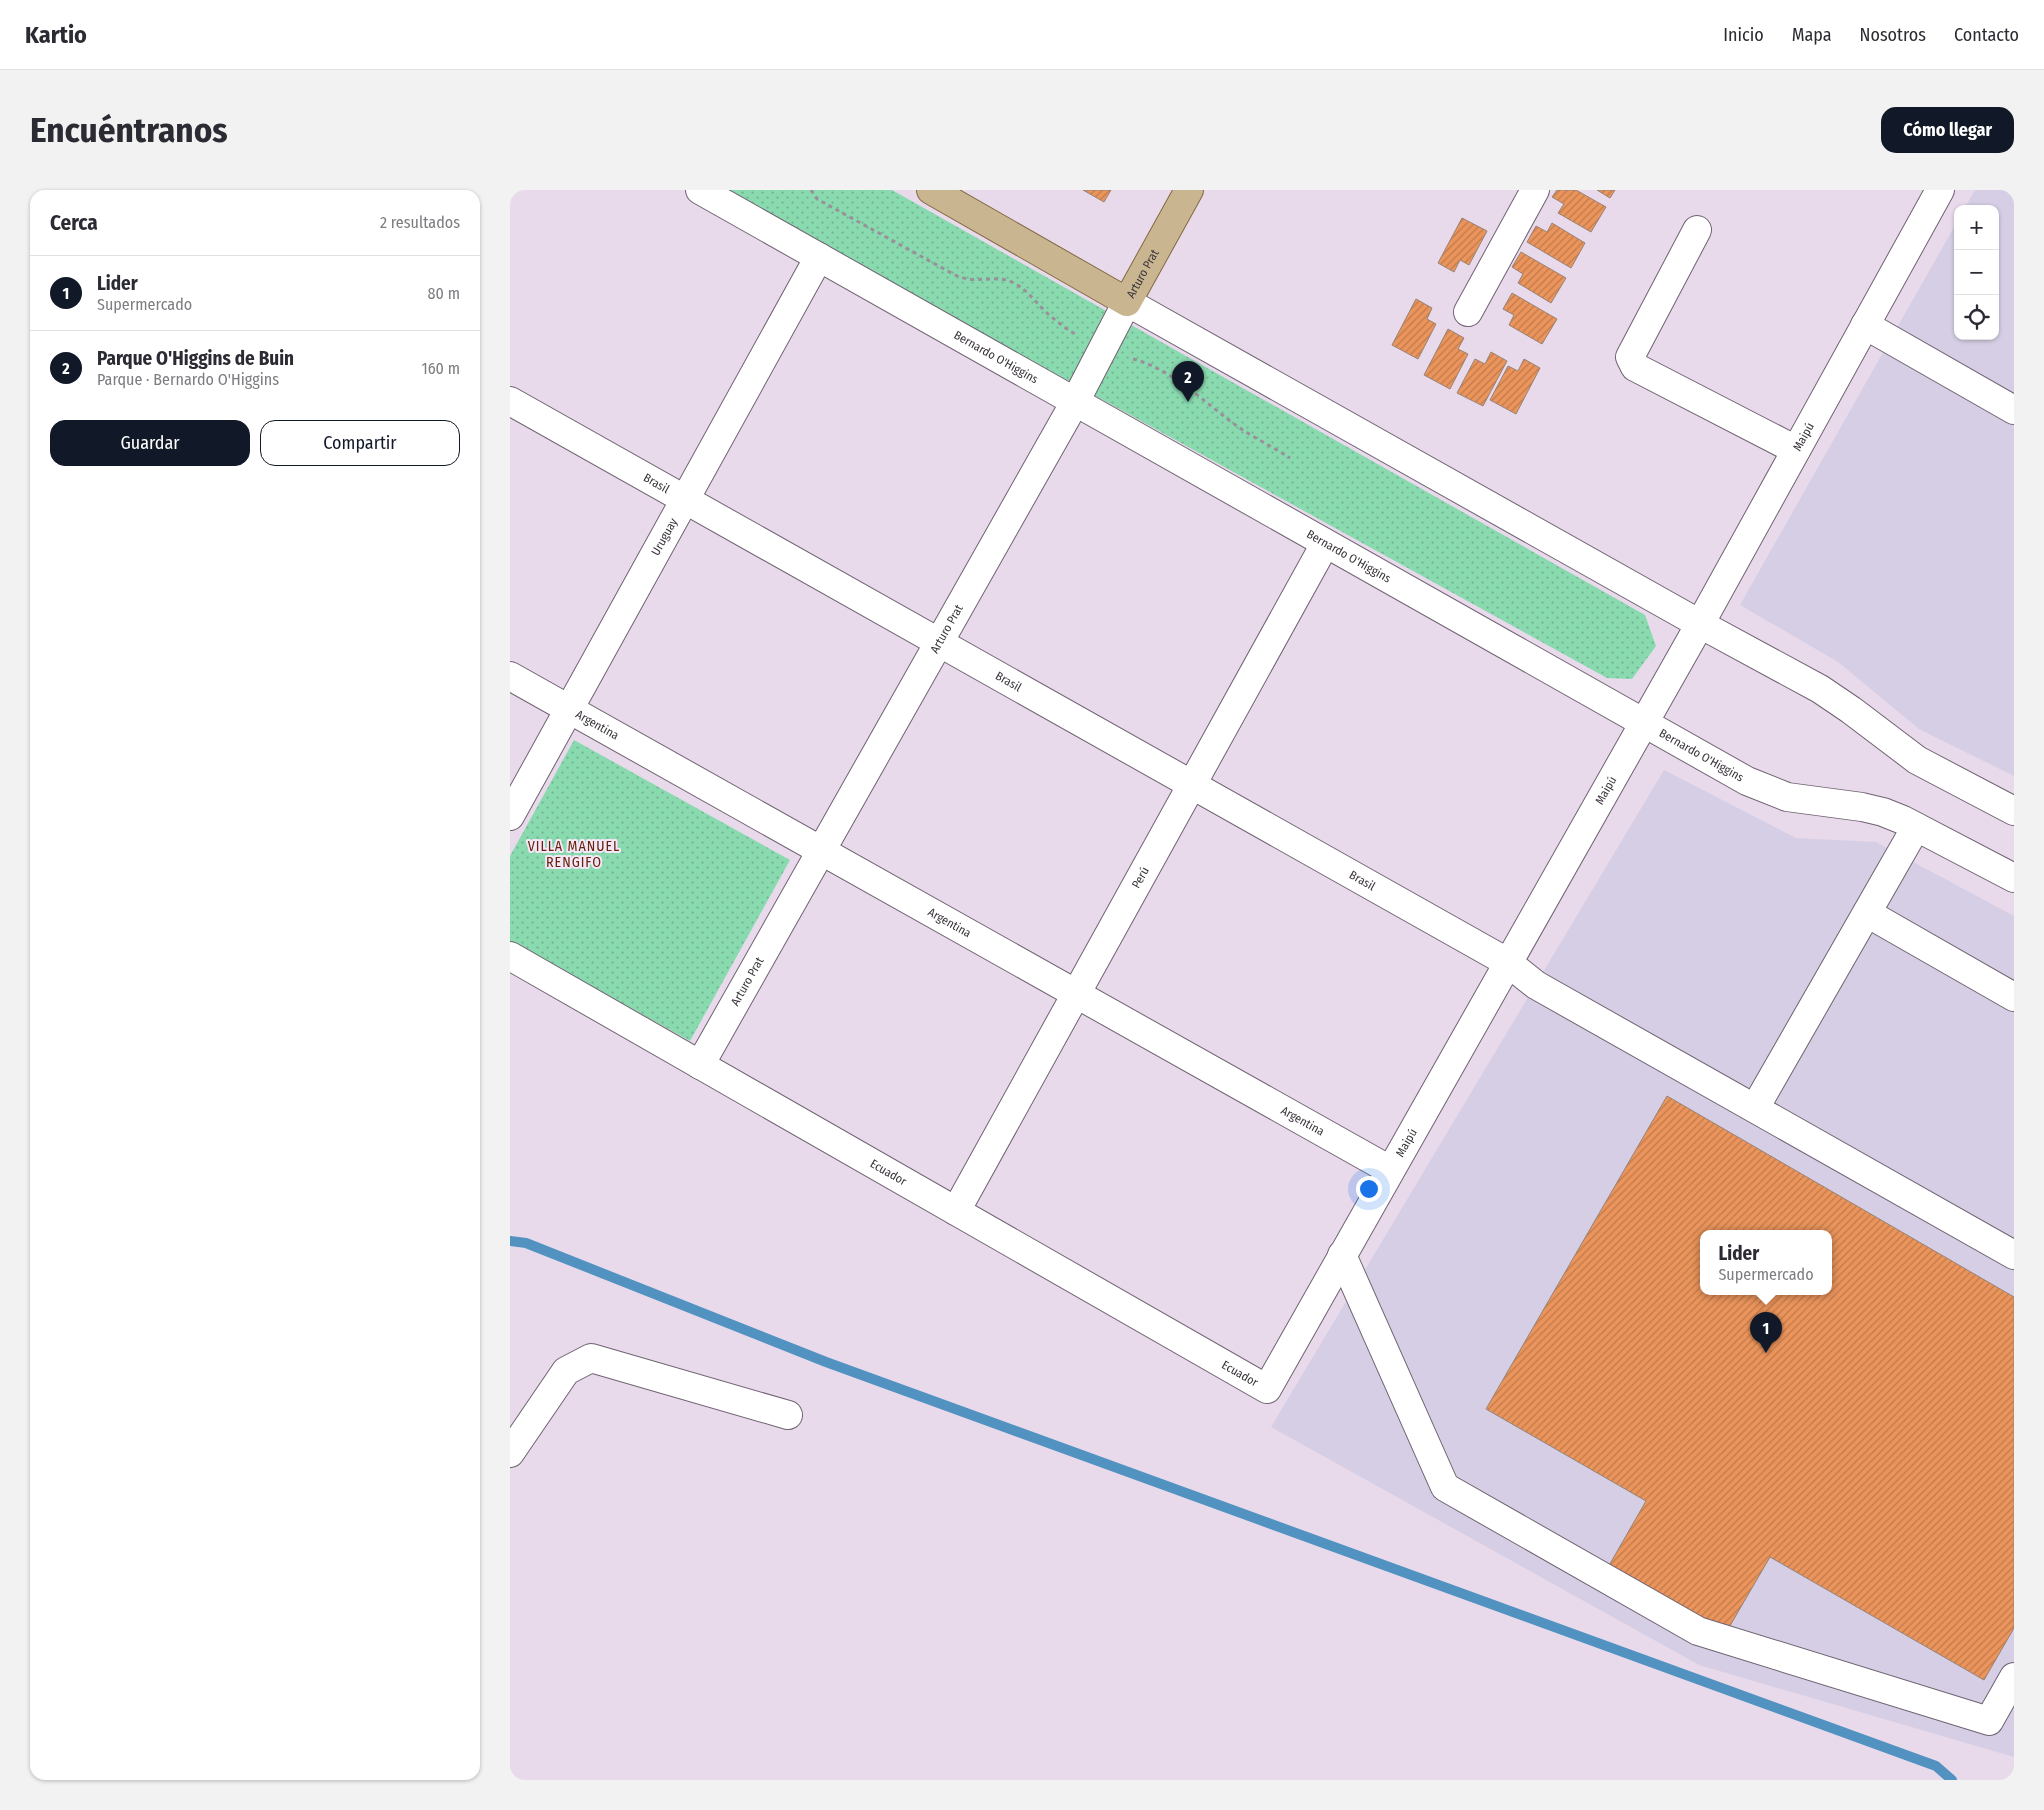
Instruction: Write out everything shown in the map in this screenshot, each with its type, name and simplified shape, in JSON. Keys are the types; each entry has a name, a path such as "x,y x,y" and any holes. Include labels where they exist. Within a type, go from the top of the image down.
{"main road":[{"path":"931,190 1127,302"},
{"name":"Arturo Prat","path":"1127,302 1189,190"}],"street":[{"name":"Bernardo O'Higgins","path":"700,190 1642,723 1767,790 1806,801 1862,807 1883,812 2014,878"},
{"path":"1468,312 1535,190"},
{"name":"Maipú","path":"1267,1389 1642,723 1700,624 1940,190"},
{"path":"1697,230 1630,357 1635,367 1796,450"},
{"name":"Uruguay","path":"510,816 819,257"},
{"name":"Arturo Prat","path":"700,1065 1075,402 1127,302"},
{"path":"1127,302 1835,698 1917,760 2014,811"},
{"path":"1865,325 2014,410"},
{"name":"Brasil","path":"510,401 1507,962 1536,985 2014,1255"},
{"name":"Perú","path":"956,1211 1326,544"},
{"name":"Argentina","path":"510,676 1390,1170"},
{"path":"1755,1108 1916,827"},
{"path":"1867,913 2014,997"},
{"name":"Ecuador","path":"510,956 1267,1389"},
{"path":"1342,1256 1445,1487 1698,1631 1989,1721 2014,1677"},
{"path":"510,1453 566,1371 591,1358 788,1415"}],"path":[{"path":"811,190 817,199 955,275 971,281 999,279 1021,287 1048,314 1101,351 1149,364 1186,388 1239,427 1290,458"}],"shaded area":[{"path":"1975,190 2014,190 2014,776 1919,729 1838,662 1740,605 1954,227 1954,340 1999,340 1999,205 1966,205"},
{"path":"1664,770 1796,838 1876,842 2014,916 2014,1757 1699,1665 1271,1427"}],"green space":[{"path":"722,190 892,190 1645,615 1656,646 1632,679 1607,678"},
{"path":"574,740 790,860 690,1041 510,941 510,856"}],"building":[{"path":"1083,190 1111,190 1104,202"},
{"path":"1557,190 1576,190 1606,207 1591,232 1558,213 1564,204 1552,197"},
{"path":"1597,190 1615,190 1610,198"},
{"path":"1462,218 1487,231 1469,265 1460,260 1454,272 1438,263"},
{"path":"1552,223 1585,243 1571,268 1527,242 1536,226 1547,232"},
{"path":"1521,252 1566,278 1551,303 1518,283 1523,274 1512,267"},
{"path":"1512,293 1557,319 1542,344 1509,325 1514,315 1503,309"},
{"path":"1416,299 1432,308 1427,319 1436,324 1418,359 1392,345"},
{"path":"1448,329 1464,338 1458,349 1468,354 1450,389 1424,375"},
{"path":"1491,352 1507,361 1483,406 1457,393 1475,359 1485,364"},
{"path":"1524,359 1540,368 1516,414 1490,400 1508,366 1518,371"},
{"path":"1667,1096 2014,1297 2014,1628 1984,1680 1770,1557 1724,1636 1607,1569 1646,1501 1486,1409"}],"waterway":[{"path":"510,1241 526,1243 826,1362 1936,1766 1952,1780"}],"place":[{"name":"Parque O'Higgins de Buin","path":"1188,402"},
{"name":"Lider","path":"1766,1353"}],"district":[{"name":"VILLA MANUEL RENGIFO","path":"574,854"}]}
